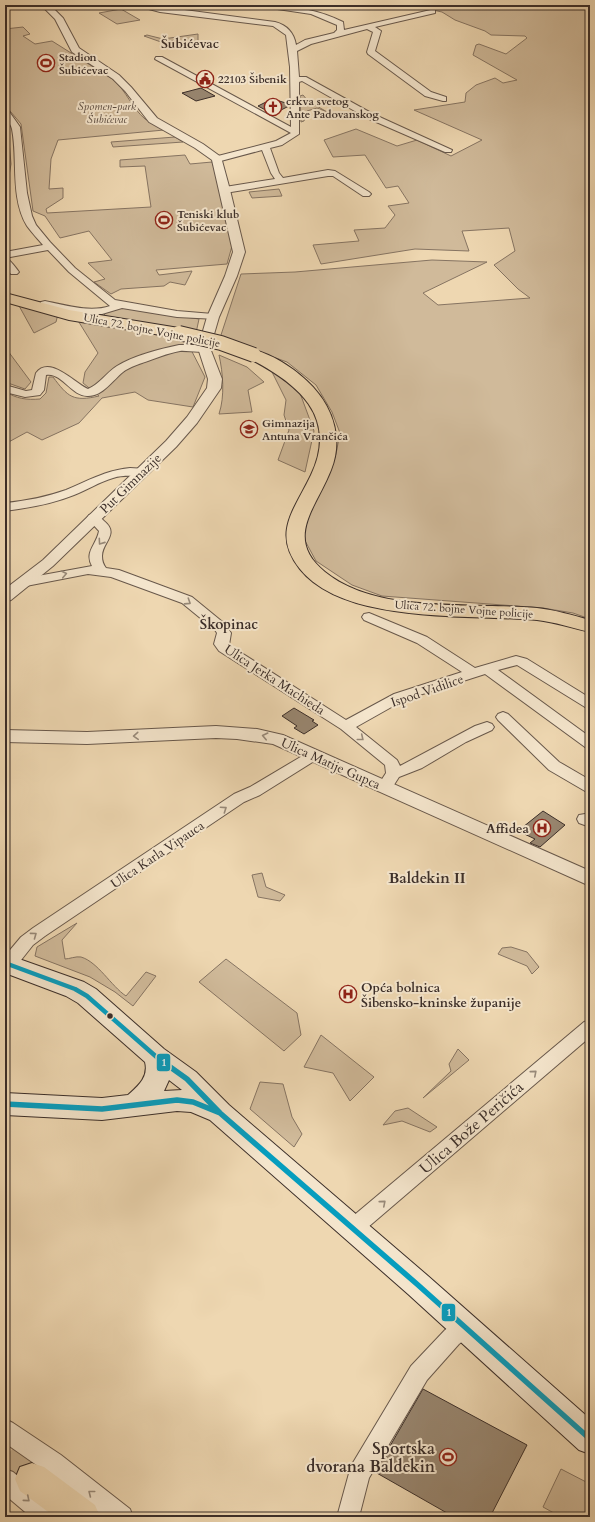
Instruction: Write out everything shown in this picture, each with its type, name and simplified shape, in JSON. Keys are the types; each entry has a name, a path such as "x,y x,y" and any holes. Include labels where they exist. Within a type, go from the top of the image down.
{"main road":[{"name":"Ulica 72. bojne Vojne policije","path":"5,296 20,302 56,311 179,333 221,343 254,355 280,368 302,384 317,402 328,426 328,442 323,468 296,523 295,536 301,557 308,567 333,586 355,596 378,602 414,607 538,614 559,617 590,626"},
{"path":"6,964 58,982 87,996 155,1056 187,1079 220,1113 465,1326 590,1439"},
{"path":"135,1105 148,1092 158,1077 159,1068 155,1056"},
{"path":"5,1104 102,1109 178,1100 193,1102 220,1113"},
{"path":"19,1480 83,1517"}],"street":[{"path":"5,388 25,394 36,392 38,390 41,373 49,370 55,371 79,390 88,393 98,389 120,369 132,363 179,348 204,348 213,317 231,276 239,252 217,159 199,146 153,120 128,89 116,77 75,50 71,45 59,18 48,5"},
{"path":"138,5 160,10 275,24 286,29 290,36 294,80 295,134 284,141 217,159"},
{"path":"264,5 298,10 326,17 340,24 341,30 337,34"},
{"path":"292,50 314,40 432,11"},
{"path":"368,27 377,31 371,52 428,94 443,99"},
{"path":"159,59 295,132"},
{"path":"294,80 303,79 370,116 448,150"},
{"path":"5,112 16,127 22,194 27,216 32,226 72,270 109,301 120,305 177,314 213,317"},
{"path":"265,147 275,173 281,181"},
{"path":"225,190 281,181 318,173 328,173 335,174 366,194"},
{"path":"5,255 50,247"},
{"path":"5,261 14,272"},
{"path":"45,304 90,312 114,308 120,305"},
{"name":"Put Gimnazije","path":"5,597 26,582 48,563 171,444 188,425 214,388 215,379 204,348"},
{"path":"5,507 59,497 83,488 100,477 135,471 142,472"},
{"path":"93,518 102,524 106,529 106,536 96,551 97,565 101,571"},
{"name":"Ulica Jerka Machieda","path":"26,582 76,572 101,571 122,576 186,600 220,627 224,633 221,644 224,648 346,726 392,763 390,780"},
{"path":"369,617 422,640 474,674"},
{"name":"Ispod Vidilice","path":"346,726 399,697 516,660 522,662 590,704"},
{"path":"488,670 590,744"},
{"path":"503,717 554,766 590,787"},
{"path":"390,780 468,735 487,727"},
{"name":"Ulica Matije Gupca","path":"6,741 195,732 241,732 277,739 314,755 390,780 590,879"},
{"name":"Ulica Karla Vipauca","path":"6,964 26,941 39,932 239,798 261,787 314,755"},
{"name":"Ulica Bože Peričića","path":"353,1228 590,1027"},
{"path":"348,1517 359,1474 419,1373 452,1337 465,1326"},
{"path":"5,1430 53,1463 122,1517"},
{"path":"19,1480 49,1517"}],"green space":[{"path":"409,5 590,5 590,619 573,613 543,608 382,596 352,585 316,561 303,537 309,515 336,454 340,433 332,412 316,385 287,362 220,338 241,274 295,272 432,260 487,262 423,293 438,305 530,298 518,289 494,265 515,251 509,228 462,231 469,251 415,249 321,264 313,245 359,241 354,230 385,228 395,215 388,206 409,203 398,186 386,188 365,155 333,157 324,140 356,129 397,146 417,140 451,156 482,140 414,110 465,102 466,93 476,85 495,78 503,83 517,80 473,55 476,45 479,44 506,54 527,38 525,36 491,35 485,31 455,20 442,12"},
{"path":"121,9 140,20 117,24 99,13"},
{"name":"Spomen-park Šubićevac","path":"23,27 30,34 23,36 35,44 52,41 114,80 140,115 164,130 58,140 51,159 49,189 63,188 63,198 46,209 47,213 151,207 145,166 120,167 120,160 185,155 190,164 212,162 221,189 232,246 227,264 156,270 159,275 192,271 185,285 170,282 164,286 121,289 111,294 94,282 105,279 88,263 112,260 89,231 60,238 45,216 33,211 21,124 5,105 5,29"},
{"path":"198,34 198,45 194,46 184,45 184,43 177,40 161,42 144,36 147,35 163,39"},
{"path":"303,95 308,101 329,113 325,114 325,111 317,108 307,111 304,121 301,122 300,96"},
{"path":"5,127 8,129 11,164 8,182 5,182"},
{"path":"175,137 183,142 113,147 111,142"},
{"path":"279,189 282,196 252,198 249,192"},
{"path":"18,304 58,314 56,322 34,333"},
{"path":"113,306 199,319 196,333 102,317"},
{"path":"77,319 186,340 205,377 193,407 148,400 135,392 102,398 79,423 42,440 27,432 5,444 5,391 13,396 40,399 46,393 49,377 53,377 67,393 72,396 77,398 90,398 99,396 83,383 85,372 98,353"},
{"path":"5,347 31,382 25,389 5,382"},
{"path":"219,355 247,367 264,382 248,390 252,412 219,414 223,384"},
{"path":"271,370 297,385 314,431 305,472 278,460 289,430 284,415 286,400"},
{"path":"262,873 266,887 285,895 280,901 258,897 252,875"},
{"path":"77,923 62,940 65,959 81,957 87,960 99,969 120,992 126,996 146,972 156,976 133,1006 115,992 90,977 35,956 37,947"},
{"path":"511,947 527,952 539,967 532,974 527,966 498,954 502,948"},
{"path":"226,959 297,1013 301,1035 284,1051 199,982"},
{"path":"321,1035 374,1077 350,1101 333,1073 304,1067"},
{"path":"458,1049 469,1060 423,1098 451,1071 449,1064"},
{"path":"260,1082 283,1084 292,1117 302,1134 294,1147 250,1109"},
{"path":"408,1108 437,1127 430,1132 402,1121 383,1125 395,1111"},
{"path":"561,1469 590,1484 590,1517 561,1517 543,1507"}],"building":[{"path":"201,88 215,96 196,101 182,93"},
{"name":"crkva svetog Ante Padovanskog","path":"276,100 289,104 289,106 273,114 258,106 268,101"},
{"path":"294,708 314,720 312,721 318,725 304,734 294,728 297,726 282,716"},
{"name":"Affidea","path":"543,811 565,825 540,847 530,843 535,839 518,831"},
{"name":"Sportska dvorana Baldekin","path":"423,1389 527,1445 490,1517 454,1517 375,1472"}],"tunnel":[{"path":"5,1458 32,1479"}],"transit line":[{"name":"1","path":"5,963 75,989 87,996 155,1056 187,1079 220,1113 418,1285 590,1439"},
{"name":"1","path":"5,1104 102,1109 177,1100 193,1102 220,1113"}],"place":[{"name":"Stadion Šubićevac","path":"46,63"},
{"name":"22103 Šibenik","path":"205,79"},
{"name":"crkva svetog Ante Padovanskog","path":"273,107"},
{"name":"Teniski klub Šubićevac","path":"164,220"},
{"name":"Gimnazija Antuna Vrančića","path":"249,429"},
{"name":"Affidea","path":"542,828"},
{"name":"Opća bolnica Šibensko-kninske županije","path":"348,994"},
{"name":"Sportska dvorana Baldekin","path":"448,1457"}],"district":[{"name":"Šubićevac","path":"190,43"},
{"name":"Škopinac","path":"229,624"},
{"name":"Baldekin II","path":"427,878"}]}
